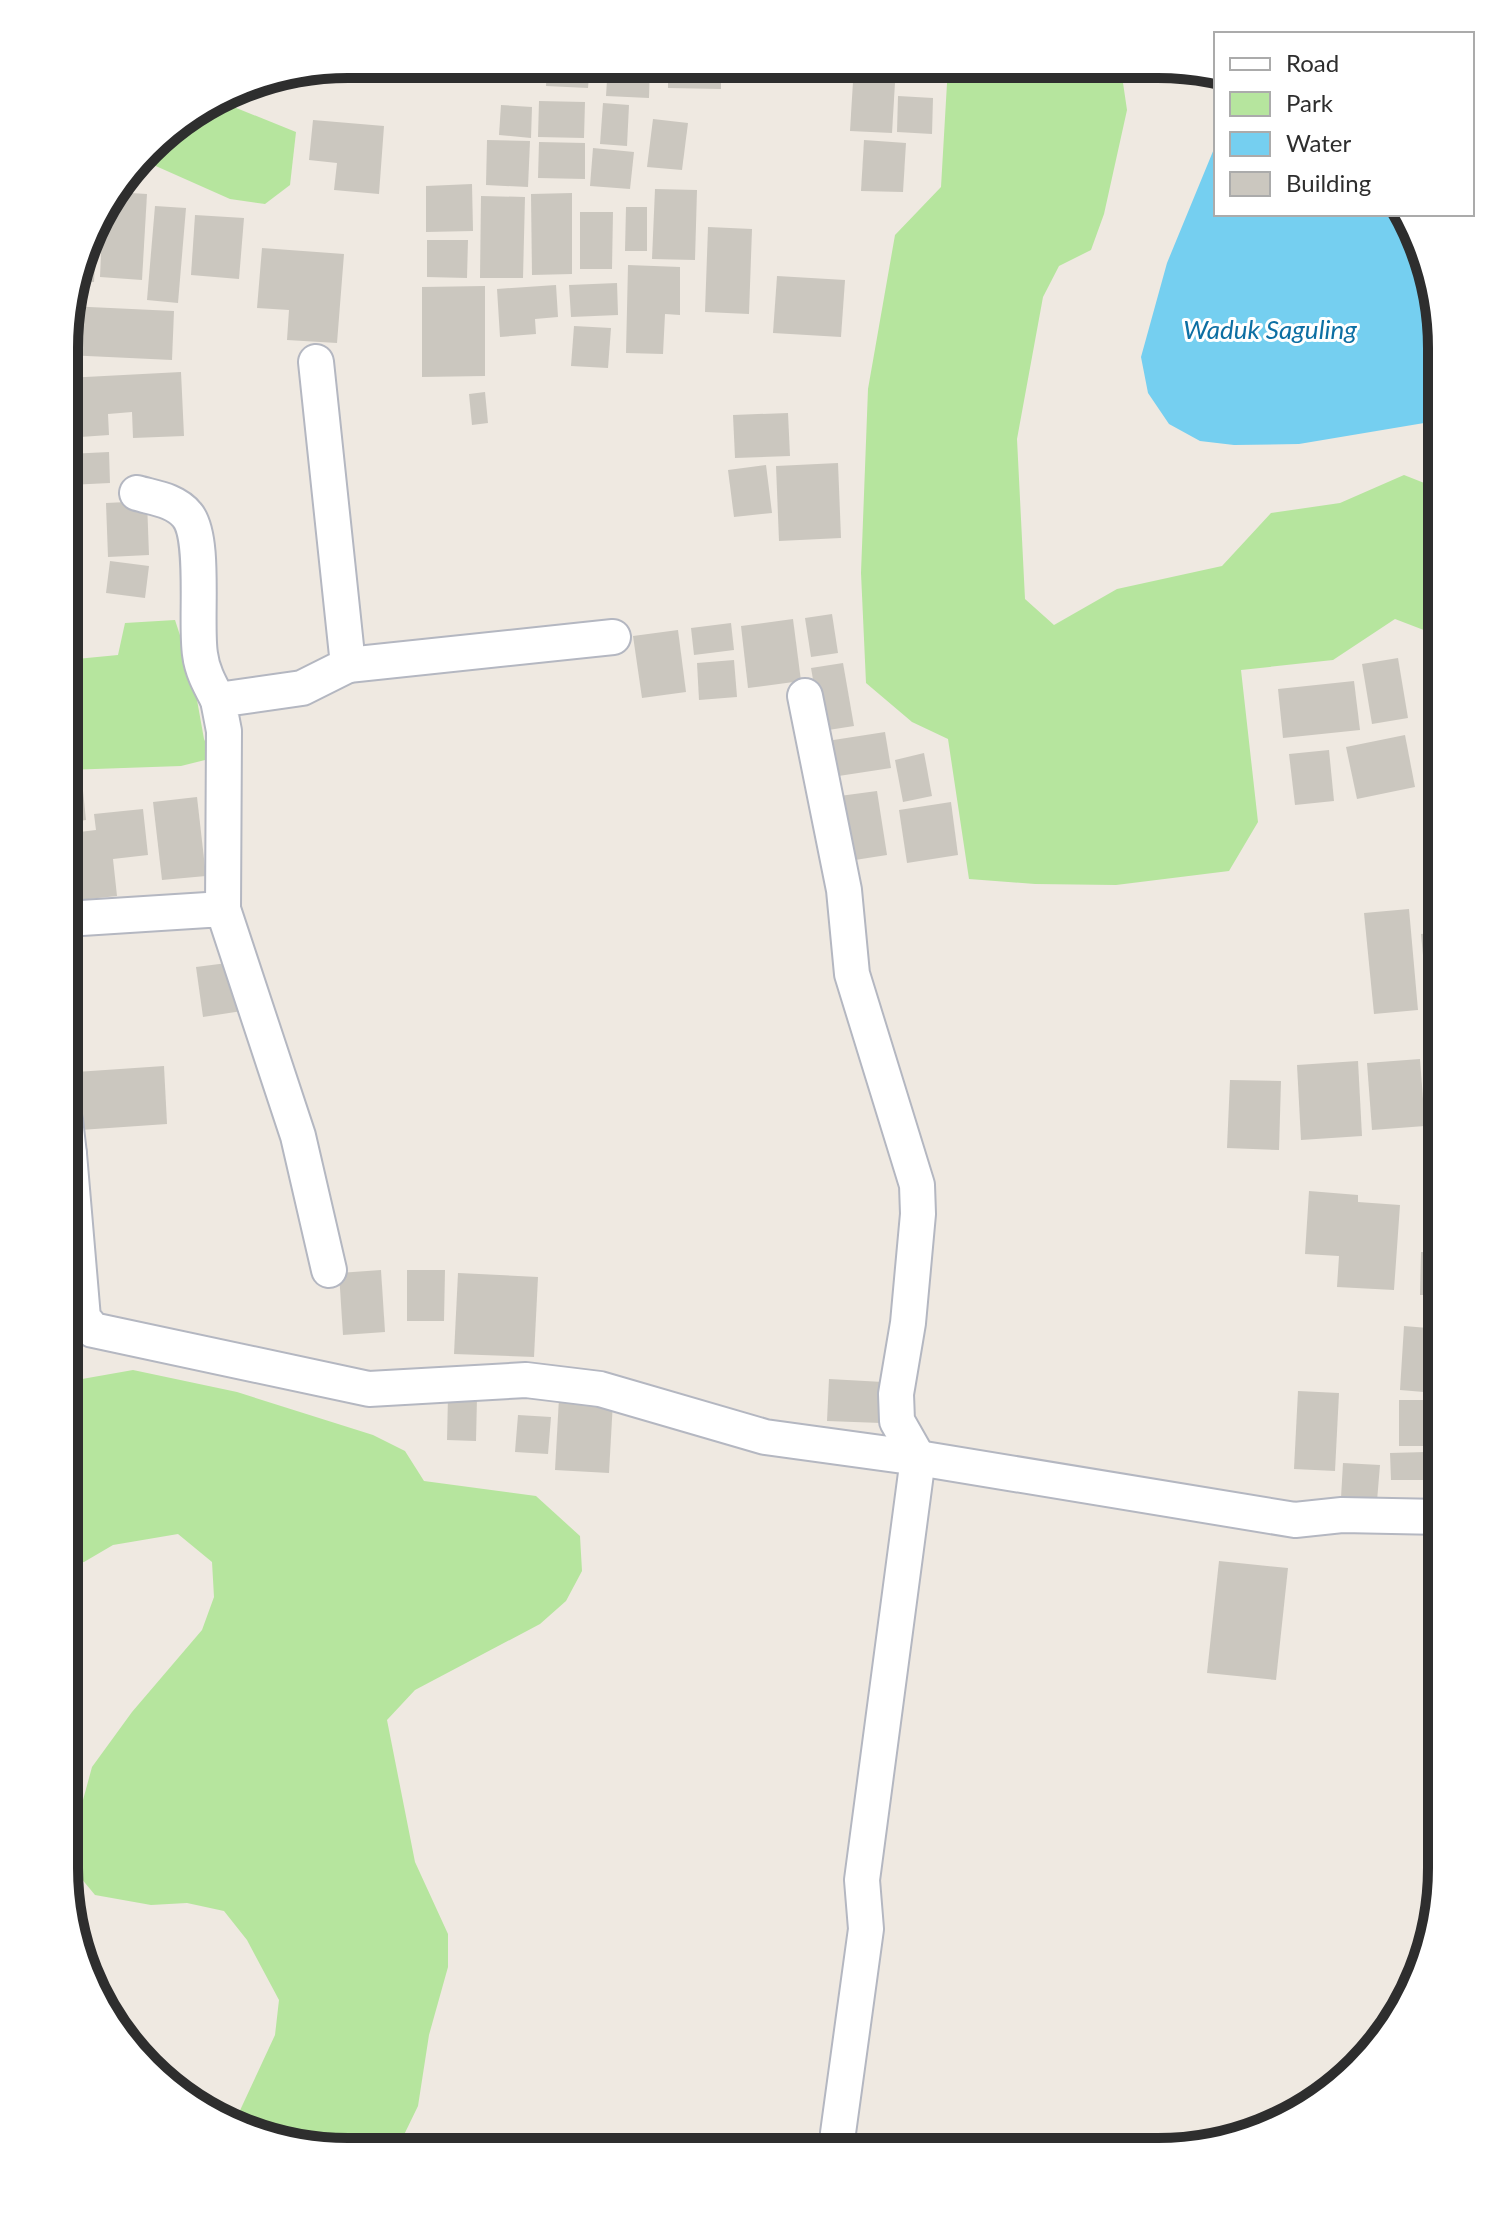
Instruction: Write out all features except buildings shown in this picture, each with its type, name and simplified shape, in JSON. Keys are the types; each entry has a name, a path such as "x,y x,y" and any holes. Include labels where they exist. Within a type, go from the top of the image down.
{"street":[{"path":"316,362 348,665"},
{"path":"137,493 174,503 187,514 196,533 199,653 204,675 218,700 224,731 223,909 298,1136 329,1270"},
{"path":"218,700 302,688 348,665 613,637"},
{"path":"805,696 844,890 852,974 917,1185 918,1214 908,1323 896,1394 897,1421 918,1458 862,1880 866,1929 839,2138"},
{"path":"78,918 223,909"},
{"path":"78,1267 83,1318 93,1330 369,1389 526,1380 600,1389 765,1437 918,1458 1295,1520 1342,1515 1427,1517"}],"green space":[{"path":"947,78 1122,78 1127,110 1104,214 1091,250 1059,266 1043,297 1017,439 1025,599 1054,625 1117,589 1222,566 1271,513 1340,503 1404,475 1428,484 1428,632 1395,619 1333,660 1241,670 1258,822 1229,871 1116,885 969,879 948,739 912,722 866,683 861,573 868,389 895,235 941,187"},
{"path":"230,105 296,132 290,185 265,204 230,199 151,164 198,124"},
{"path":"175,620 192,672 204,739 213,758 181,766 78,770 78,659 118,655 125,623"},
{"path":"133,1370 237,1392 373,1435 405,1451 424,1481 536,1496 580,1536 582,1571 566,1601 540,1624 415,1690 387,1720 415,1862 448,1934 448,1967 429,2035 418,2106 402,2138 313,2136 278,2129 238,2114 275,2035 279,2000 247,1940 224,1911 187,1903 151,1905 95,1895 78,1875 78,1811 92,1767 132,1712 202,1630 214,1597 212,1562 178,1534 113,1545 78,1563 78,1380"}],"water":[{"name":"Waduk Saguling","path":"1214,149 1214,216 1393,216 1407,245 1423,295 1428,348 1428,422 1299,444 1234,445 1200,441 1169,424 1148,393 1141,357 1167,263"}]}
